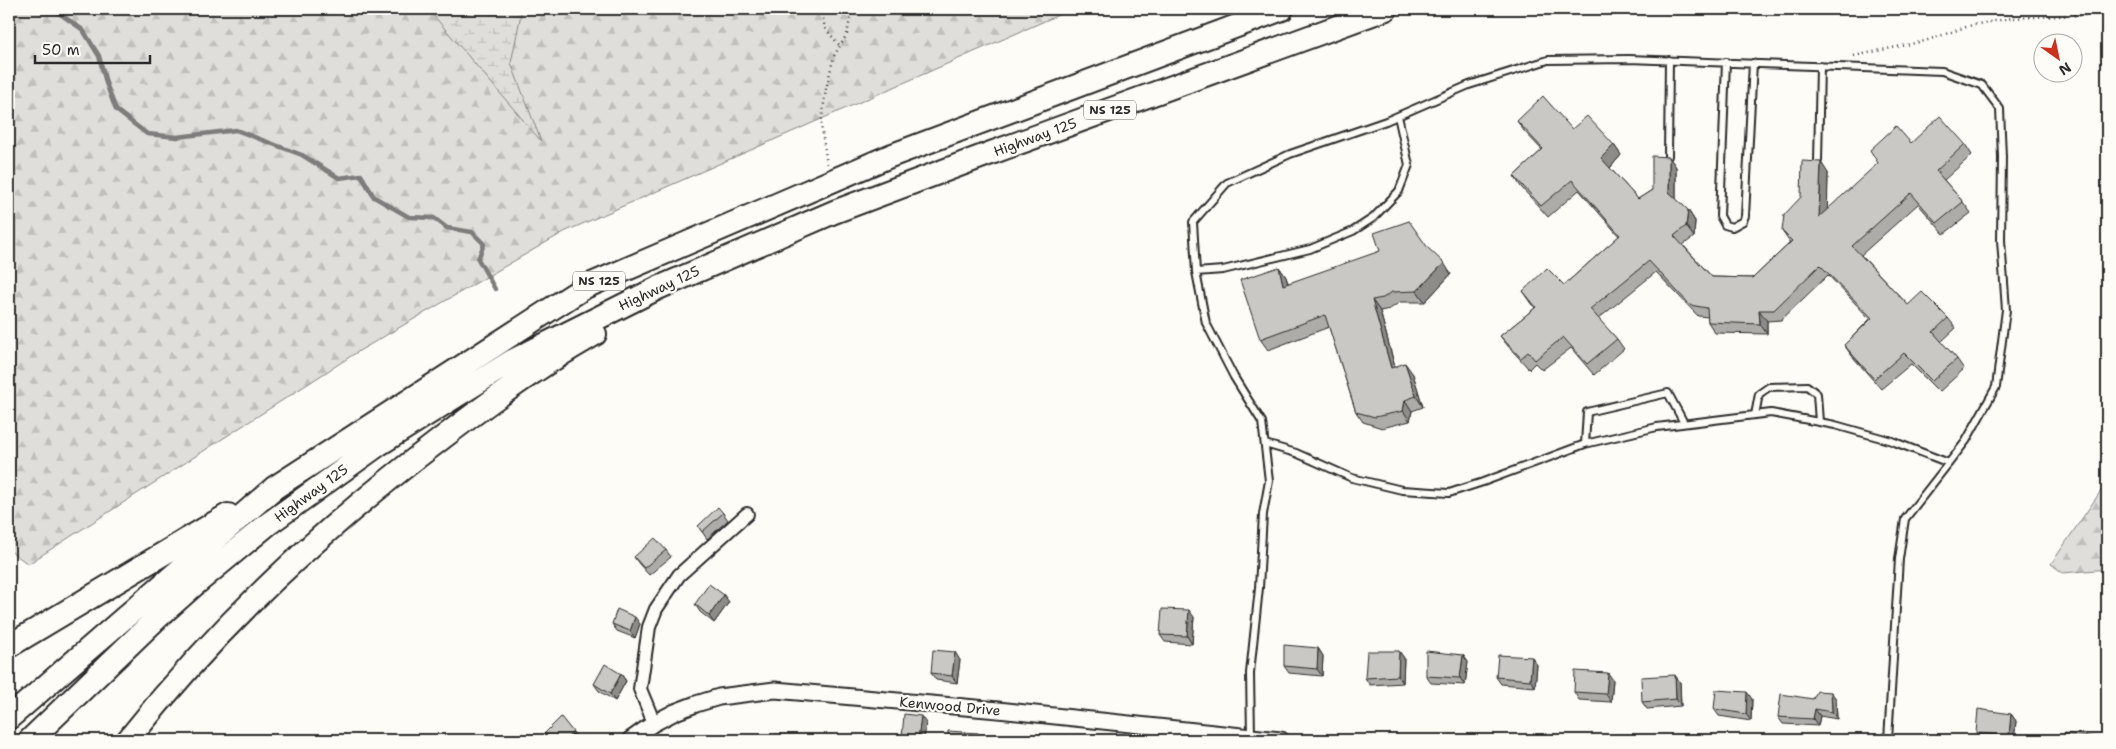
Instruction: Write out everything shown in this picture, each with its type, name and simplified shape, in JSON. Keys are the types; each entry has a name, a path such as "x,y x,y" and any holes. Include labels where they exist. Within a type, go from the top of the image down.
{"highway":[{"name":"Highway 125","path":"9,718 274,488 585,287 830,180 1282,9"},
{"name":"Highway 125","path":"30,740 132,641 193,586 268,524 378,446 512,361 608,312 768,239 991,153 1386,9"},
{"path":"128,740 186,671 272,580 320,537 426,450 491,402 576,345 768,239"},
{"path":"9,646 274,488"}],"street":[{"path":"654,723 640,689 650,627 656,608 679,575 747,514"},
{"name":"Kenwood Drive","path":"630,740 674,712 719,697 775,690 998,710 1281,740"}],"lane":[{"path":"1251,737 1250,673 1259,588 1263,514 1269,481 1265,444 1262,422 1234,377 1206,323 1196,272 1193,222 1227,183 1290,154 1398,116 1469,86 1548,60 1669,60 1942,71 1982,85 2000,109 2002,157 2001,240 2006,310 1996,387 1966,440 1906,519 1899,559 1888,740"},
{"path":"1668,156 1669,60"},
{"path":"1726,62 1720,216 1725,225 1732,227 1744,221 1745,216 1753,63"},
{"path":"1818,161 1820,66"},
{"path":"1196,272 1223,270 1310,249 1353,231 1373,218 1399,191 1408,165 1398,116"},
{"path":"1755,415 1759,394 1769,387 1807,386 1817,394 1818,422"},
{"path":"1585,444 1587,412 1668,393 1684,423"},
{"path":"1265,444 1296,453 1352,478 1402,490 1449,493 1585,444 1684,423 1771,413 1892,440 1949,463"}],"path":[{"path":"821,9 825,28 840,46"},
{"path":"830,180 821,126 826,89 834,56 847,34 852,9"},
{"path":"1844,67 1845,58 1925,41 1972,25 2012,18 2107,14"}],"green space":[{"path":"9,9 1072,9 564,232 359,351 28,564 9,550"},
{"path":"428,9 522,9 511,63 541,141"},
{"path":"2107,482 2107,569 2063,573 2051,564"}],"building":[{"path":"1543,96 1572,129 1587,116 1614,145 1601,158 1638,199 1652,190 1652,156 1669,157 1669,192 1688,210 1686,226 1674,236 1712,277 1753,278 1792,241 1782,231 1784,215 1801,197 1802,161 1821,162 1819,217 1878,163 1870,150 1896,126 1911,143 1940,116 1965,144 1936,171 1963,202 1937,223 1911,193 1852,246 1908,305 1922,292 1948,318 1933,332 1957,359 1932,381 1904,353 1874,379 1844,345 1872,318 1820,265 1774,310 1759,310 1760,324 1708,322 1707,308 1690,305 1649,261 1590,309 1617,339 1587,364 1563,337 1535,360 1528,352 1521,358 1500,336 1536,307 1523,291 1547,268 1564,285 1620,235 1572,180 1541,206 1514,176 1543,149 1517,121"},
{"path":"1409,221 1428,248 1444,263 1417,291 1392,292 1383,298 1372,300 1391,368 1405,363 1416,396 1405,400 1403,411 1375,417 1356,412 1325,315 1260,339 1240,280 1279,267 1283,285 1380,251 1374,233"},
{"path":"718,507 723,513 702,532 698,526"},
{"path":"655,538 666,550 644,568 634,557"},
{"path":"709,584 724,595 709,616 695,604"},
{"path":"617,609 635,617 630,631 612,624"},
{"path":"1162,609 1189,610 1187,636 1160,635"},
{"path":"1284,645 1318,648 1317,669 1284,666"},
{"path":"933,650 955,652 952,676 931,673"},
{"path":"1367,651 1399,651 1398,676 1365,678"},
{"path":"1426,651 1463,655 1460,678 1426,676"},
{"path":"1498,655 1532,657 1530,680 1496,677"},
{"path":"605,664 621,674 610,694 594,684"},
{"path":"1575,671 1608,673 1606,694 1574,692"},
{"path":"1675,675 1676,699 1642,702 1641,677"},
{"path":"1716,690 1747,692 1746,714 1714,709"},
{"path":"1817,691 1831,692 1832,712 1815,709 1813,719 1778,717 1781,694 1813,699"},
{"path":"1978,709 2011,714 2009,736 1976,733"},
{"path":"904,714 921,716 918,739 902,738"},
{"path":"561,717 573,732 565,740 546,740 542,736"},
{"path":"948,731 978,733 977,740 948,740"},
{"path":"2064,733 2107,739 2107,740 2063,740"},
{"path":"775,734 795,737 795,740 775,740"}],"waterway":[{"path":"53,9 83,30 99,56 116,110 147,134 177,137 236,130 302,155 339,178 361,175 374,197 409,217 434,218 447,228 472,232 484,244 478,259 495,289"}]}
